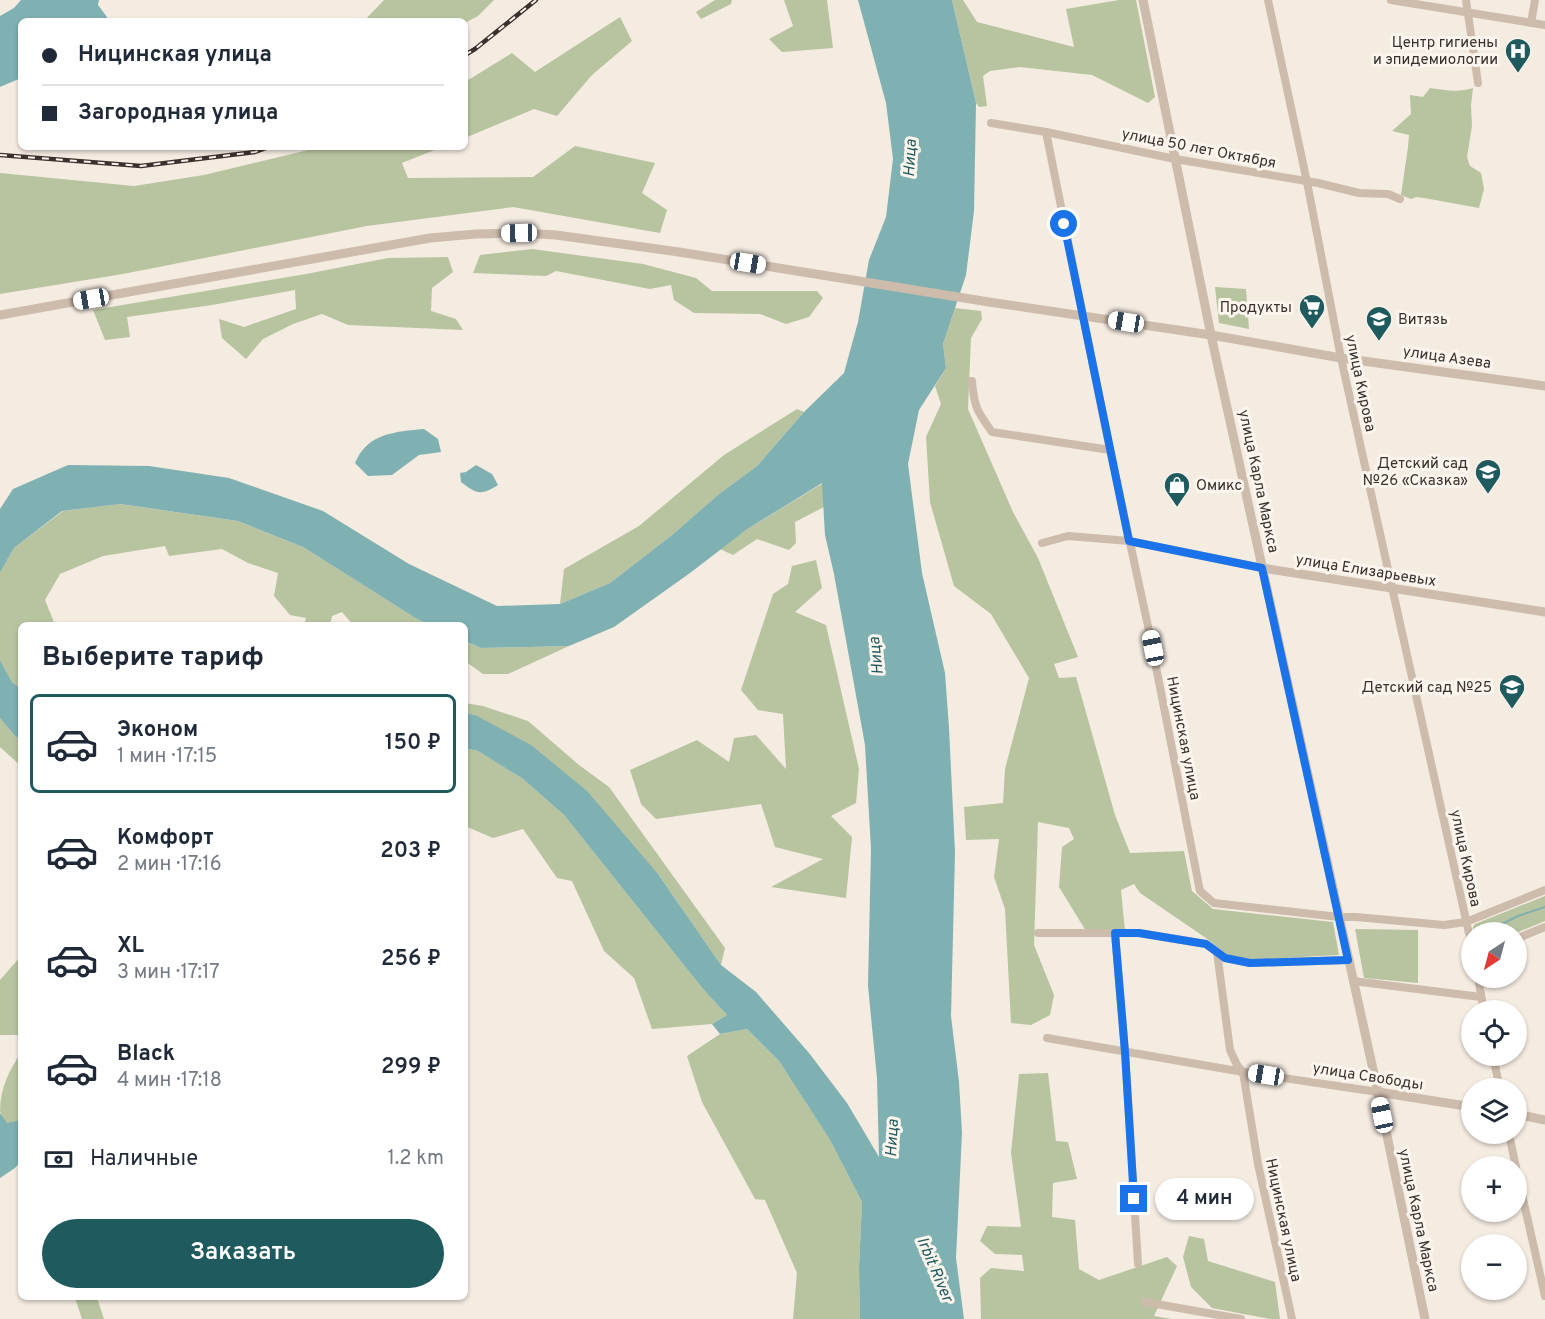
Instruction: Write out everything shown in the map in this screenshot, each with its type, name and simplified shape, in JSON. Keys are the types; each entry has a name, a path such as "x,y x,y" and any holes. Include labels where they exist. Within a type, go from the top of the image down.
{"street":[{"name":"улица Карла Маркса","path":"1143,0 1211,335 1378,1092 1425,1319"},
{"name":"улица Кирова","path":"1268,0 1307,182 1341,358 1466,922"},
{"path":"1391,0 1545,25"},
{"path":"1466,0 1478,83"},
{"path":"1531,23 1535,0"},
{"name":"улица 50 лет Октября","path":"991,123 1175,159 1318,183 1359,193 1388,194 1401,199"},
{"name":"Ницинская улица","path":"1046,132 1200,891 1214,903 1339,917"},
{"name":"улица Азева","path":"0,315 430,238 519,233 556,235 679,252 1211,335 1341,358 1545,386"},
{"path":"972,381 973,400 978,412 992,432 1110,450"},
{"name":"улица Елизарьевых","path":"1042,543 1068,536 1129,541 1262,568 1545,612"},
{"path":"1466,922 1545,890"},
{"path":"1339,917 1444,925 1461,923"},
{"path":"1527,934 1545,927"},
{"path":"1038,933 1139,933 1206,944 1225,958 1250,963 1348,960"},
{"path":"1115,933 1138,1264"},
{"name":"Ницинская улица","path":"1217,952 1230,1050 1243,1072 1258,1164 1292,1319"},
{"path":"1353,981 1481,997"},
{"path":"1480,988 1482,1000"},
{"name":"улица Свободы","path":"1047,1038 1243,1072 1461,1105"},
{"path":"1527,1116 1545,1120"},
{"path":"1527,1216 1545,1296"},
{"path":"1145,1302 1241,1319"}],"green space":[{"path":"384,0 494,0 478,16 468,21 468,18 367,18"},
{"path":"715,0 732,0 731,4 701,19 696,12"},
{"path":"784,0 827,0 833,48 782,52 769,39 793,26"},
{"path":"952,0 963,0 977,22 1074,47 1066,9 1119,0 1136,0 1155,97 1148,103 1092,75 1020,67 990,71 983,76 987,106 979,107 976,103"},
{"path":"620,17 632,41 592,75 557,116 534,109 468,137 468,80 512,53 535,72"},
{"path":"1430,88 1457,91 1473,88 1472,126 1467,157 1470,166 1481,173 1484,189 1479,208 1424,198 1411,199 1401,195 1409,135 1392,131 1411,114 1410,95 1423,97"},
{"path":"575,146 655,163 642,193 667,210 660,233 513,207 367,226 123,274 0,294 0,173 134,186 204,175 308,150 434,150 402,163 408,178 533,177"},
{"path":"532,249 643,264 696,278 712,291 817,291 823,298 809,317 786,324 760,314 694,313 674,300 671,285 650,289 556,271 546,276 473,273 480,255"},
{"path":"448,257 453,272 432,288 431,311 456,319 463,330 348,325 322,314 293,324 263,339 246,359 222,338 219,319 244,327 296,309 295,290 127,317 130,337 105,340 93,310 388,258"},
{"path":"1215,287 1246,289 1249,329 1219,323"},
{"path":"955,308 981,311 982,319 971,338 968,409 1013,512 1038,558 1078,657 1054,664 1059,678 1076,677 1115,815 1130,853 1184,851 1192,891 1213,909 1333,922 1339,955 1249,960 1227,955 1140,893 1134,884 1121,890 1125,931 1086,931 1059,887 1062,847 1074,839 1069,828 1038,822 1034,945 1054,995 1050,1015 1031,1025 1011,1023 1005,909 994,877 999,839 966,840 964,807 1003,803 1005,769 1029,678 991,614 954,586 930,502 926,437 941,404 935,386 946,368 943,344"},
{"path":"797,409 804,412 757,466 610,583 560,604 564,569 639,526 724,455"},
{"path":"823,483 824,507 795,522 796,543 789,550 757,539 733,555 720,549 746,530"},
{"path":"119,504 238,521 303,547 424,622 350,622 342,612 332,616 331,622 305,622 306,618 290,615 274,596 278,573 248,563 222,549 169,556 165,546 103,556 60,574 45,600 54,622 18,622 18,687 12,682 0,660 0,573 14,548 63,511"},
{"path":"816,560 822,588 795,612 826,625 859,769 856,803 831,816 852,837 846,898 771,887 823,859 775,847 761,804 656,819 641,804 630,770 697,740 729,762 734,738 756,735 786,769 783,714 758,710 741,690 773,594 788,584 792,566"},
{"path":"468,642 481,648 569,646 508,674 483,674 468,663"},
{"path":"468,704 483,706 528,721 579,765 609,787 725,948 721,965 658,874 475,715 468,714"},
{"path":"0,718 18,738 18,763 0,747"},
{"path":"468,749 478,751 523,779 564,815 703,989 727,1015 712,1024 652,1029 634,978 604,951 572,881 557,878 523,829 493,838 468,827"},
{"path":"1545,896 1545,921 1527,928 1527,922 1480,922"},
{"path":"1355,929 1418,930 1418,983 1364,978"},
{"path":"18,959 18,1035 0,1035 0,980"},
{"path":"747,1029 779,1061 830,1140 862,1202 859,1268 860,1319 793,1319 797,1273 765,1200 755,1199 702,1102 687,1056 720,1034"},
{"path":"18,1058 18,1121 7,1124 0,1111 3,1087"},
{"path":"1048,1073 1056,1141 1068,1142 1077,1179 1053,1183 1052,1217 1075,1220 1079,1269 1099,1280 1167,1257 1177,1266 1154,1316 1172,1319 981,1319 980,1278 991,1268 1024,1271 1022,1255 995,1254 980,1241 987,1226 1021,1227 1011,1153 1019,1074"},
{"path":"1189,1236 1204,1239 1208,1261 1275,1282 1280,1319 1212,1308 1191,1287 1183,1257"},
{"path":"76,1300 98,1300 104,1319 82,1319"}],"water":[{"path":"21,0 99,0 98,5 107,18 18,18 18,79 0,87 0,16 14,8"},
{"path":"858,0 952,0 976,103 974,211 966,275 943,344 946,368 919,410 908,464 922,573 945,673 949,728 955,852 951,1016 962,1133 956,1258 964,1319 860,1319 859,1268 862,1202 830,1140 779,1061 747,1029 720,1034 712,1024 727,1015 703,989 564,815 523,779 478,751 468,749 468,714 475,715 531,745 587,791 658,874 721,965 756,992 809,1053 847,1103 879,1157 877,1078 868,986 871,849 865,745 825,535 822,483 746,530 614,627 569,646 481,648 468,642 468,622 424,622 303,547 238,521 120,504 62,511 14,548 0,573 0,509 13,489 68,465 149,466 229,478 323,511 409,564 497,606 560,604 610,583 757,466 804,412 844,373 858,322 869,260 886,217 893,159 886,103"},
{"path":"424,429 438,439 441,452 419,455 392,475 368,476 355,463 368,445 382,436"},
{"path":"476,465 492,474 498,485 487,491 479,492 461,482 460,473"},
{"path":"0,660 12,682 18,687 18,738 0,718"},
{"path":"0,1113 7,1123 18,1121 18,1164 0,1178"}],"waterway":[{"path":"1506,922 1545,907"}],"railway":[{"path":"468,53 536,0"},
{"path":"0,155 141,166 261,150"}],"place":[{"name":"Центр гигиены и эпидемиологии","path":"1518,74"},
{"name":"Продукты","path":"1312,330"},
{"name":"Витязь","path":"1379,342"},
{"name":"Детский сад №26 «Сказка»","path":"1488,495"},
{"name":"Омикс","path":"1177,508"},
{"name":"Детский сад №25","path":"1512,710"}],"route":[{"path":"1064,224 1129,541 1262,568 1348,960 1250,963 1225,958 1206,944 1139,933 1115,933 1134,1199"}],"water label":[{"name":"Ница","path":"909,158"},
{"name":"Ница","path":"875,656"},
{"name":"Ница","path":"891,1138"},
{"name":"Irbit River","path":"936,1269"}]}
